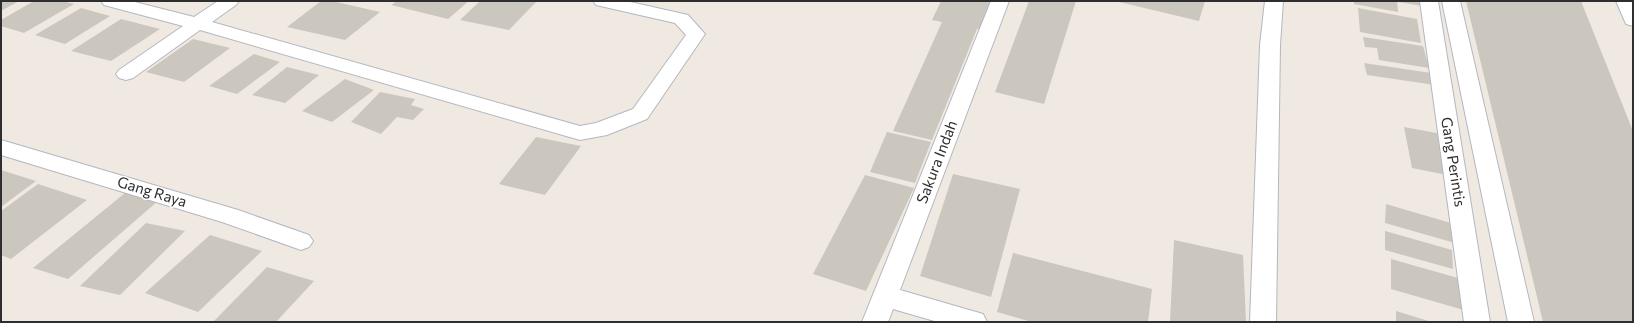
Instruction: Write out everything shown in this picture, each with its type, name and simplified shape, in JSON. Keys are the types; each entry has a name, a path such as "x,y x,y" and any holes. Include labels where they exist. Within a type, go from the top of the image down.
{"street":[{"path":"110,1 198,24 580,133 600,130 640,114 696,34 681,19 602,1"},
{"path":"126,74 230,1"},
{"name":"Sakura Indah","path":"875,322 1000,1"},
{"path":"1263,322 1270,45 1274,1"},
{"name":"Gang Perintis","path":"1429,1 1477,322"},
{"path":"1451,1 1521,322"},
{"path":"1625,1 1633,20"},
{"name":"Gang Raya","path":"1,147 230,216 301,242"},
{"path":"885,296 974,322"}],"building":[{"path":"1,1 19,1 1,11"},
{"path":"34,1 62,1 74,4 24,33 1,26 1,20"},
{"path":"321,1 332,1 380,12 345,40 287,27"},
{"path":"397,1 469,1 448,19 391,5"},
{"path":"480,1 537,1 509,30 460,20"},
{"path":"941,1 995,1 984,30 977,29 932,140 893,131 942,22 932,20"},
{"path":"1029,1 1076,1 1044,104 995,92"},
{"path":"1115,1 1205,1 1199,21"},
{"path":"1354,1 1397,1 1398,12 1354,4"},
{"path":"1422,1 1422,6 1399,2"},
{"path":"1466,1 1581,1 1633,131 1633,322 1543,322"},
{"path":"81,8 110,16 65,44 35,35"},
{"path":"1358,8 1417,19 1421,43 1360,32"},
{"path":"121,19 160,29 111,61 71,51"},
{"path":"1363,37 1423,46 1429,68 1379,60 1377,48 1365,47"},
{"path":"193,39 230,48 184,82 146,72"},
{"path":"254,54 280,62 237,94 209,86"},
{"path":"1364,63 1431,73 1435,85 1367,75"},
{"path":"287,67 319,75 285,103 252,95"},
{"path":"345,79 374,90 332,122 302,111"},
{"path":"380,92 415,99 411,105 424,109 413,120 397,117 381,134 351,122"},
{"path":"1404,127 1442,134 1452,176 1412,168"},
{"path":"887,132 931,142 915,183 870,172"},
{"path":"536,137 581,146 545,195 499,184"},
{"path":"1,170 36,181 1,207"},
{"path":"953,174 1020,189 991,297 920,276"},
{"path":"865,175 914,188 866,291 813,274"},
{"path":"38,184 87,200 11,259 1,255 1,211"},
{"path":"125,193 158,201 68,279 33,268"},
{"path":"1386,204 1461,226 1462,245 1385,223"},
{"path":"146,223 185,231 120,295 80,286"},
{"path":"1385,231 1452,250 1453,269 1385,250"},
{"path":"210,235 262,251 198,312 145,293"},
{"path":"1174,240 1243,255 1246,322 1170,322"},
{"path":"1013,253 1152,289 1148,322 1032,322 997,312"},
{"path":"1391,259 1465,280 1467,311 1391,289"},
{"path":"267,267 314,281 276,322 213,322"},
{"path":"1396,311 1432,322 1396,322"}]}
